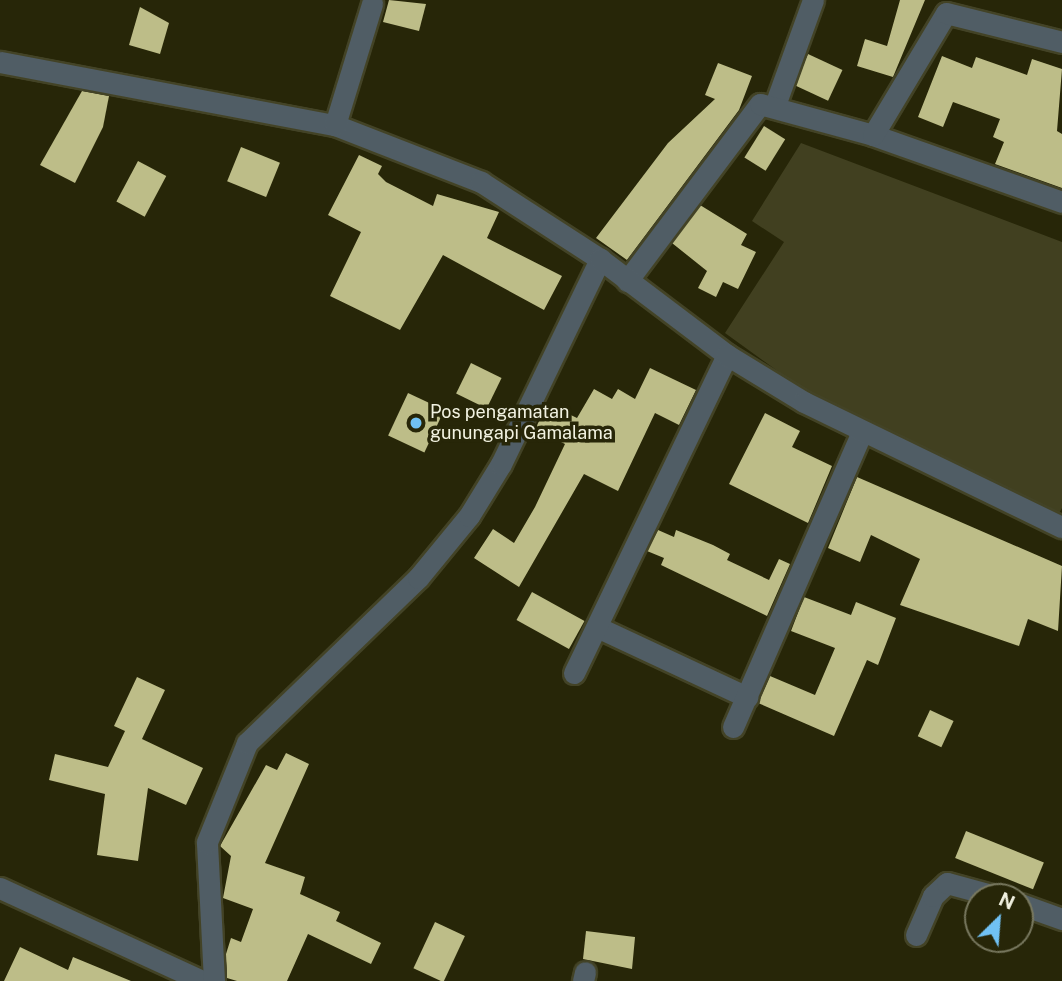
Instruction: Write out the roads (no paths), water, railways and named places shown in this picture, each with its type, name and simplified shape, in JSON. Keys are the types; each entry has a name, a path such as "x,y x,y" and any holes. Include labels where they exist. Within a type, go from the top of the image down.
{"street":[{"path":"775,105 813,0"},
{"path":"335,125 372,4"},
{"path":"873,135 946,13 1062,42"},
{"path":"0,62 335,125 481,182 600,259 727,355 861,434 1062,527"},
{"path":"627,281 750,110 775,105 873,135 1062,202"},
{"path":"214,981 207,842 233,770 273,713 330,663 418,578 469,516 501,464 600,259"},
{"path":"574,673 727,355"},
{"path":"733,727 861,434"},
{"path":"597,627 747,697"},
{"path":"916,935 933,896 947,883 964,888"},
{"path":"0,888 202,981"},
{"path":"1034,909 1062,919"}],"place":[{"name":"Pos pengamatan gunungapi Gamalama","path":"416,423"}]}
